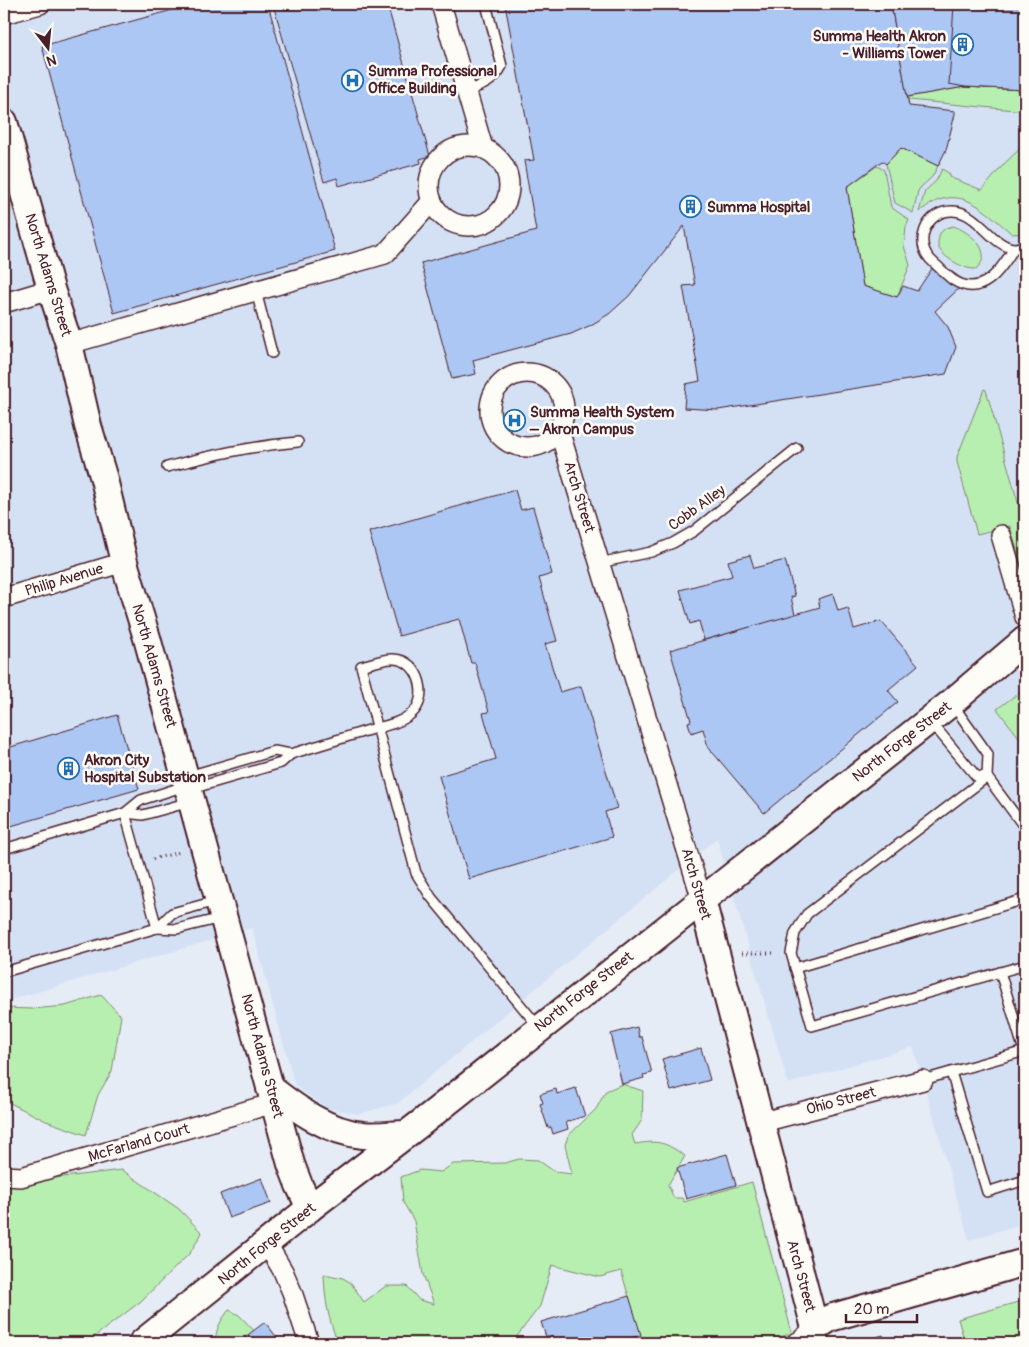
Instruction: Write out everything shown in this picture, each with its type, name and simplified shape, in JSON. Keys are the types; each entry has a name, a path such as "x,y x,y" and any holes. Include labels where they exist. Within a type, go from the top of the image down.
{"street":[{"path":"4,14 40,4"},
{"path":"441,4 483,148"},
{"name":"North Adams Street","path":"4,122 50,289 69,344 88,426 104,479 124,562 291,1164 310,1208"},
{"path":"470,146 483,148 493,154 503,165 508,177 509,190 505,203 498,214 487,222 474,226 461,226 448,220 438,212 432,201 429,188 431,175 436,163 445,154 457,148 470,146"},
{"path":"69,344 385,254 432,201"},
{"path":"4,303 50,289"},
{"name":"Arch Street","path":"559,430 702,900 760,1123 810,1338"},
{"path":"1000,535 1025,617"},
{"name":"Philip Avenue","path":"4,598 124,562"},
{"name":"North Forge Street","path":"142,1343 310,1208 951,703 1025,640"},
{"name":"Ohio Street","path":"760,1123 922,1080"},
{"path":"272,1095 342,1131 364,1135 406,1134"},
{"name":"McFarland Court","path":"4,1173 7,1176 21,1177 272,1095"},
{"path":"267,1244 283,1271 292,1292 309,1343"},
{"path":"810,1338 830,1318 1025,1262"}],"lane":[{"path":"466,91 487,84 497,76 502,66 486,4"},
{"path":"1014,248 1004,265 993,277 969,287 954,280 926,256 922,246 924,230 932,220 942,213 953,211 967,214 1005,245 1014,248 1025,246"},
{"path":"256,291 272,353"},
{"path":"167,468 218,453 266,444 298,442"},
{"name":"Cobb Alley","path":"599,563 651,552 673,543 694,530 797,448"},
{"path":"124,813 141,800 281,763 291,754 378,728 400,721 412,714 421,703 421,688 416,673 408,662 394,658 361,666 378,728 416,873 431,897 539,1028"},
{"path":"951,703 988,754 987,778 1025,828"},
{"path":"929,720 976,776 987,778"},
{"path":"4,849 124,813 143,814 188,788 274,751 291,754"},
{"path":"987,778 807,914 795,933 791,953 812,1026 1025,965"},
{"path":"124,813 140,862 157,928"},
{"path":"796,968 1025,900"},
{"path":"157,928 172,913 221,908"},
{"path":"4,972 157,928 177,929 221,908"},
{"path":"922,1080 1025,1051 1000,972"},
{"path":"951,1072 987,1192 1025,1180"}],"path":[{"path":"140,862 187,850"},
{"path":"738,953 791,953"}],"shaded area":[{"name":"Summa Health System – Akron Campus","path":"4,4 1025,4 1025,1223 969,1240 913,1047 788,1084 717,838 398,1103 359,1114 327,1108 295,1086 252,928 4,1002"}],"green space":[{"path":"965,87 1025,90 1025,111 909,100 907,97"},
{"path":"1025,144 1025,233 1012,234 980,207 958,198 946,198 933,203 919,212 925,191 936,181 942,169 950,174 949,177 982,190 1004,164"},
{"path":"901,148 938,166 932,177 918,191 913,213 895,203 886,164"},
{"path":"877,166 884,170 891,207 909,220 906,227 904,246 910,265 897,297 863,286 847,187"},
{"path":"953,226 973,237 982,249 983,256 976,269 967,268 956,263 939,248 940,233 946,228"},
{"path":"984,389 986,390 1025,527 1025,578 1010,526 977,534 957,462 957,457"},
{"path":"1025,688 1025,745 997,709"},
{"path":"101,995 121,1016 112,1071 98,1095 86,1135 46,1121 4,1100 4,1008 32,1009 65,1006"},
{"path":"622,1084 643,1091 642,1120 632,1135 635,1144 662,1143 685,1156 668,1185 674,1198 682,1198 684,1202 752,1182 792,1333 764,1343 643,1343 621,1271 600,1277 552,1265 540,1306 512,1343 338,1343 328,1310 324,1274 343,1278 351,1283 364,1302 386,1286 407,1286 419,1300 434,1304 423,1274 414,1221 403,1202 401,1177 420,1170 441,1172 453,1164 505,1163 519,1159 538,1160 555,1172 572,1174 565,1145 568,1136 596,1109 606,1091"},
{"path":"122,1170 179,1209 202,1233 190,1253 140,1302 86,1343 4,1343 4,1179 13,1183"},
{"path":"1025,1300 1025,1343 965,1343 958,1319"},
{"path":"229,1310 239,1315 266,1343 215,1343 219,1325"}],"building":[{"path":"194,4 268,4 335,251 114,313 42,46"},
{"name":"Summa Professional Office Building","path":"273,4 387,4 430,156 420,159 421,163 339,186 337,178 324,182"},
{"name":"Summa Hospital","path":"505,4 891,4 909,106 955,111 955,114 946,150 938,166 901,148 886,164 882,161 847,187 863,286 897,297 903,286 917,291 937,261 966,282 935,311 948,327 956,347 946,374 718,410 684,408 686,384 700,381 683,286 695,285 684,226 629,296 609,314 571,334 473,360 476,374 452,379 421,263 536,231 524,161 534,160"},
{"name":"Summa Health Akron - Williams Tower","path":"891,4 1025,4 1025,90 965,87 907,97"},
{"path":"954,4 1025,4 1025,90 965,87 949,84"},
{"path":"515,490 521,510 533,507 552,574 539,578 557,641 545,644 560,692 581,686 617,808 605,812 612,837 469,879 439,776 496,759 483,713 489,712 475,663 471,663 459,619 399,636 369,532"},
{"path":"750,555 754,568 785,560 795,596 791,597 795,615 704,640 699,621 690,624 680,590 732,576 728,561"},
{"path":"833,594 838,611 848,608 854,629 881,621 918,665 888,690 898,702 764,813 708,747 703,729 691,733 688,722 691,721 670,650 820,607 818,599"},
{"name":"Akron City Hospital Substation","path":"117,715 139,789 4,828 4,749"},
{"path":"637,1027 639,1037 642,1037 652,1073 643,1075 644,1078 622,1084 611,1034"},
{"path":"701,1048 710,1080 671,1091 662,1059"},
{"path":"576,1088 585,1116 566,1122 568,1129 553,1134 551,1127 548,1128 540,1104 543,1103 540,1094 556,1089 557,1094"},
{"path":"727,1154 736,1185 686,1199 677,1168"},
{"path":"262,1178 271,1203 229,1218 220,1194"},
{"path":"629,1296 641,1335 615,1343 548,1343 541,1322"},
{"path":"265,1322 281,1343 250,1343 245,1337"},
{"path":"883,1335 885,1343 862,1343 863,1341"}],"place":[{"name":"Summa Health Akron - Williams Tower","path":"962,45"},
{"name":"Summa Professional Office Building","path":"352,80"},
{"name":"Summa Hospital","path":"691,207"},
{"name":"Summa Health System – Akron Campus","path":"514,421"},
{"name":"Akron City Hospital Substation","path":"68,769"}]}
